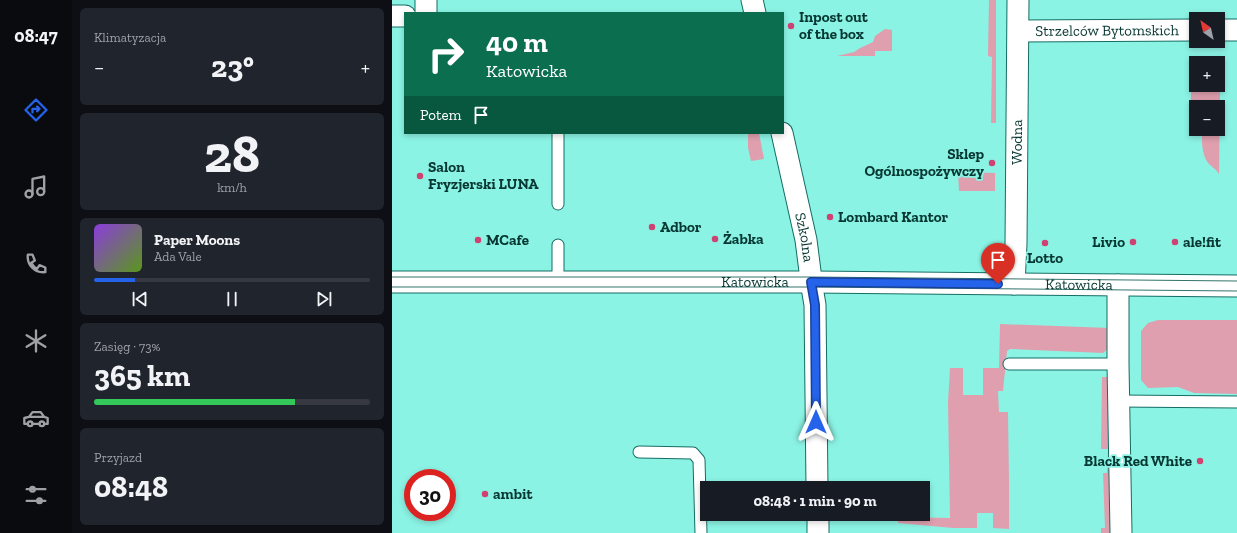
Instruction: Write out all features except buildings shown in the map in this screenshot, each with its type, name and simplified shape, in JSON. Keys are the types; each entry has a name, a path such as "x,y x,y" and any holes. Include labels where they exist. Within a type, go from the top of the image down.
{"street":[{"path":"426,0 426,12"},
{"path":"752,0 755,12"},
{"name":"Wodna","path":"1014,284 1016,244 1019,30 1018,0"},
{"path":"392,16 404,16"},
{"name":"Strzelców Bytomskich","path":"1019,30 1189,30"},
{"path":"1225,30 1237,30"},
{"name":"Szkolna","path":"782,134 806,240 815,305 817,481"},
{"name":"Katowicka","path":"392,282 811,282 1237,286"},
{"path":"1118,284 1121,533"},
{"path":"818,521 818,533"}],"lane":[{"path":"558,134 558,204"},
{"path":"558,245 558,282"},
{"path":"1009,364 1118,364"},
{"path":"1119,401 1237,402"},
{"path":"639,452 693,453 700,460 701,533"}],"shaded area":[{"path":"989,0 996,0 996,123 991,123 992,57 988,56"},
{"path":"885,29 892,30 892,51 875,51 875,56 837,56 854,52 873,42 875,36"},
{"path":"1191,92 1220,92 1220,100 1191,100"},
{"path":"748,134 759,134 764,159 751,161 748,148"},
{"path":"1202,136 1219,136 1219,174 1206,159 1203,151"},
{"path":"958,172 995,173 995,191 959,191"},
{"path":"1158,320 1237,320 1237,394 1194,393 1178,387 1148,388 1141,380 1141,331 1148,323"},
{"path":"1000,324 1110,328 1109,348 1103,353 1010,349 1007,351 1003,391 998,391 999,412 1008,412 1009,529 993,528 993,513 977,513 977,528 953,528 898,523 898,521 930,521 930,518 950,518 948,403 950,368 963,368 963,395 983,395 983,368 999,368"},
{"path":"1102,377 1111,377 1111,533 1101,533 1101,528 1105,528 1103,473 1107,473 1108,449 1101,449"}],"tram line":[{"path":"392,277 811,277 1237,281"},
{"path":"392,287 812,287 1237,291"}],"place":[{"name":"Inpost out of the box","path":"791,26"},
{"name":"Sklep Ogólnospożywczy","path":"992,163"},
{"name":"Salon Fryzjerski LUNA","path":"420,176"},
{"name":"Lombard Kantor","path":"830,217"},
{"name":"Adbor","path":"652,227"},
{"name":"Żabka","path":"715,239"},
{"name":"MCafe","path":"478,240"},
{"name":"Livio","path":"1133,242"},
{"name":"ale!fit","path":"1175,242"},
{"name":"Lotto","path":"1045,243"},
{"name":"Black Red White","path":"1200,461"},
{"name":"ambit","path":"485,494"}],"route":[{"path":"816,422 815,305 811,282 998,284"}]}
